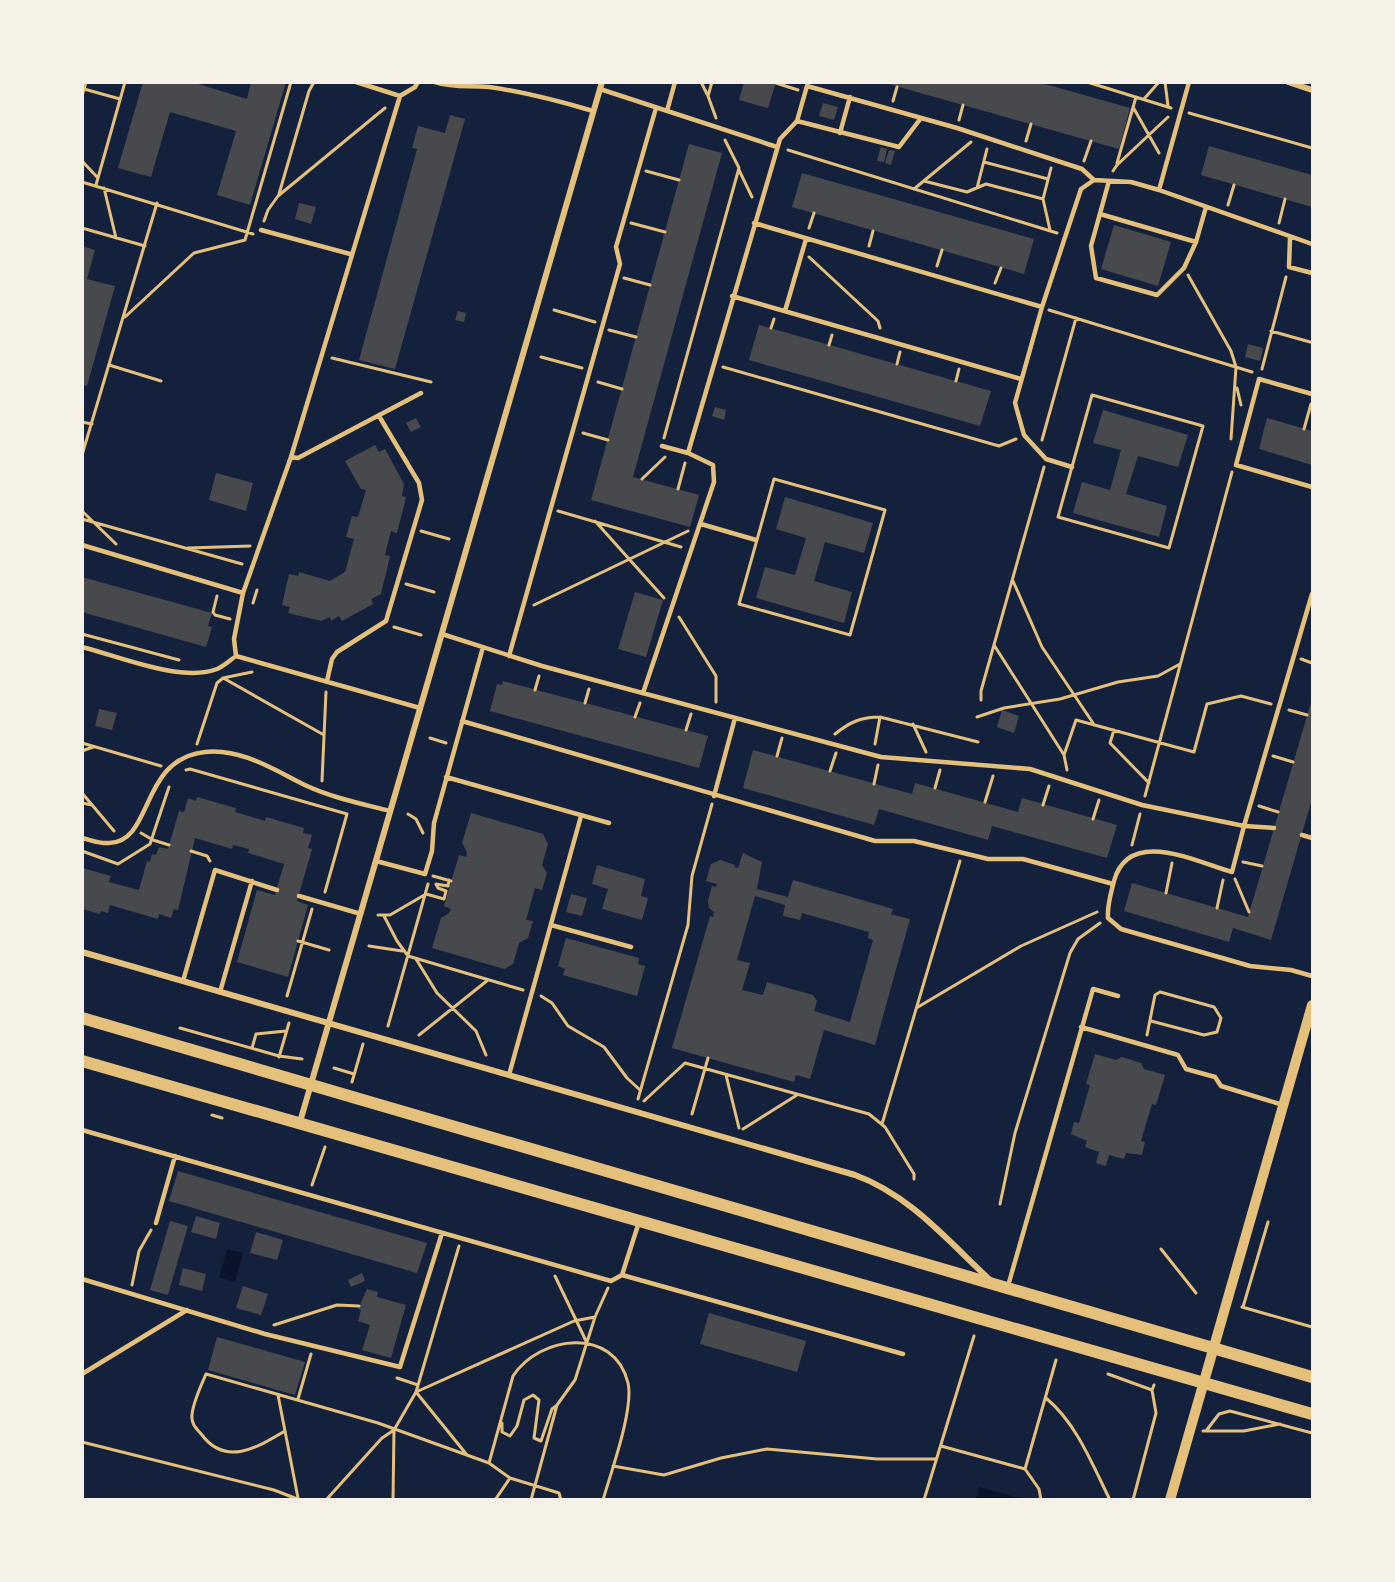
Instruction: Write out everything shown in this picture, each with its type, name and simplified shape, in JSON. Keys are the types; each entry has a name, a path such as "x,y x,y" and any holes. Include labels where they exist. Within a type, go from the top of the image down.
{"main road":[{"path":"82,1017 1008,1286 1312,1377"},
{"path":"82,1060 1312,1414"}],"street":[{"path":"1288,82 1312,90"},
{"path":"300,1122 601,86"},
{"path":"82,952 881,1185 904,1200 990,1281"},
{"path":"1170,1500 1312,1005"}],"lane":[{"path":"356,82 400,96"},
{"path":"236,656 234,639 243,593 291,457 350,254 400,96 415,87 418,82"},
{"path":"435,82 448,86 471,85 513,91 593,111"},
{"path":"667,111 675,82"},
{"path":"1159,189 1189,82"},
{"path":"601,86 656,108 777,147"},
{"path":"688,453 777,147 780,139 796,121 807,86 957,128 1023,152 1082,169 1094,180"},
{"path":"840,133 850,97"},
{"path":"509,656 617,276 620,264 616,247 656,108"},
{"path":"796,121 899,147 921,118"},
{"path":"1072,467 1046,459 1039,452 1024,435 1015,403 1042,307 1081,189 1094,180 1131,182 1159,189 1225,215 1276,230 1290,238 1312,244"},
{"path":"1109,181 1091,246 1096,278 1156,295 1184,268 1196,242 1206,207"},
{"path":"1100,214 1196,242"},
{"path":"754,223 1042,307"},
{"path":"261,230 350,254"},
{"path":"1290,238 1289,267 1312,273"},
{"path":"785,311 806,239"},
{"path":"732,296 1021,380"},
{"path":"1312,394 1259,379 1236,465 1312,487"},
{"path":"291,457 298,458 421,393"},
{"path":"327,681 332,659 337,651 386,621 422,500 422,491 379,416"},
{"path":"643,693 714,482 713,465 688,453 662,446"},
{"path":"701,524 756,540"},
{"path":"82,545 243,593"},
{"path":"1312,594 1244,826 1233,872 1153,849 1129,857 1117,870 1107,908 1108,918 1121,929 1250,966 1273,967 1312,976"},
{"path":"442,634 542,666 880,757 1029,769 1051,778 1142,805 1244,826 1274,828"},
{"path":"82,647 178,672 200,673 218,669 236,656"},
{"path":"376,861 425,874 432,851 434,823 483,647"},
{"path":"236,656 420,708"},
{"path":"714,796 735,718"},
{"path":"462,721 875,842 914,841 988,859 1023,859 1113,884"},
{"path":"82,838 111,843 122,840 135,830 166,768 194,753 222,752 270,766 322,791 390,812"},
{"path":"446,777 609,823"},
{"path":"509,1076 581,816"},
{"path":"1302,835 1312,838"},
{"path":"183,981 215,870 277,890"},
{"path":"220,992 252,881"},
{"path":"299,896 361,914"},
{"path":"551,925 631,947"},
{"path":"1008,1286 1093,989 1118,996"},
{"path":"1081,1027 1178,1055 1186,1069 1215,1077 1221,1086 1283,1105"},
{"path":"83,1130 611,1281 622,1275 640,1220"},
{"path":"156,1223 175,1156"},
{"path":"82,1279 313,1346 400,1367 442,1233"},
{"path":"622,1275 903,1354"},
{"path":"82,1374 188,1310"}],"path":[{"path":"82,96 86,82"},
{"path":"96,186 125,82"},
{"path":"125,317 194,253 245,240 291,82"},
{"path":"278,196 309,91 314,82"},
{"path":"701,82 720,130 753,200 760,203"},
{"path":"708,96 712,82"},
{"path":"1087,82 1312,148"},
{"path":"1144,99 1159,82"},
{"path":"1117,165 1170,116 1165,82"},
{"path":"776,83 805,92"},
{"path":"891,108 897,87"},
{"path":"84,89 120,99"},
{"path":"82,182 254,234 261,230 268,210 278,196 400,96"},
{"path":"1109,181 1117,165 1136,97"},
{"path":"957,128 963,105"},
{"path":"1133,107 1166,165"},
{"path":"1023,152 1031,124"},
{"path":"914,189 979,136"},
{"path":"977,188 990,139"},
{"path":"1082,169 1091,141"},
{"path":"777,147 1066,235"},
{"path":"1050,231 1043,199 1053,160"},
{"path":"82,161 98,178"},
{"path":"984,162 1048,179"},
{"path":"662,446 739,168"},
{"path":"639,170 679,180"},
{"path":"924,181 967,192 986,184 1043,199"},
{"path":"1225,215 1234,185"},
{"path":"104,188 116,238"},
{"path":"1276,230 1285,199"},
{"path":"82,455 125,317 157,203"},
{"path":"806,239 814,213"},
{"path":"624,221 665,232"},
{"path":"82,228 144,246"},
{"path":"866,256 873,231"},
{"path":"934,276 942,250"},
{"path":"802,251 878,321 882,339"},
{"path":"992,293 1001,267"},
{"path":"1042,307 1260,375 1289,267"},
{"path":"1184,268 1231,351 1236,367 1231,444"},
{"path":"617,276 650,285"},
{"path":"554,310 636,337"},
{"path":"1039,452 1076,318"},
{"path":"1272,331 1310,342"},
{"path":"330,357 431,382"},
{"path":"541,357 590,370"},
{"path":"713,364 999,446 1024,435"},
{"path":"110,365 161,381"},
{"path":"587,379 622,389"},
{"path":"1092,395 1203,426 1169,548 1058,517 1072,467 1092,395"},
{"path":"1304,429 1312,399"},
{"path":"82,422 92,424"},
{"path":"572,430 608,440"},
{"path":"642,479 673,449"},
{"path":"678,489 688,453"},
{"path":"1230,465 1230,476"},
{"path":"981,700 981,692 1044,467"},
{"path":"1114,730 1110,742 1149,783 1230,476 1235,467"},
{"path":"774,478 885,510 850,635 739,604 756,540 774,478"},
{"path":"551,508 692,550"},
{"path":"82,511 132,560"},
{"path":"82,519 253,566"},
{"path":"521,610 667,543 701,524"},
{"path":"421,531 449,539"},
{"path":"186,548 261,546"},
{"path":"1013,579 1042,647 1094,725"},
{"path":"405,584 434,592"},
{"path":"220,586 213,612 215,615 238,621"},
{"path":"386,621 395,627 421,635"},
{"path":"82,634 181,661"},
{"path":"994,645 1064,755 1069,783"},
{"path":"977,717 1118,682 1158,676 1181,663"},
{"path":"535,690 542,666"},
{"path":"218,669 223,678 324,735"},
{"path":"262,673 223,678 213,691 190,769 346,814 322,903"},
{"path":"585,703 592,679"},
{"path":"316,687 337,693"},
{"path":"322,791 326,690"},
{"path":"635,717 643,693"},
{"path":"1064,755 1076,720 1194,752 1207,704 1242,696 1307,715"},
{"path":"686,730 694,707"},
{"path":"826,742 849,723 866,717 880,717 978,742"},
{"path":"873,755 880,717"},
{"path":"913,724 930,761"},
{"path":"777,756 784,731"},
{"path":"430,738 455,745"},
{"path":"82,743 155,762"},
{"path":"82,751 94,746"},
{"path":"830,771 838,746"},
{"path":"1266,754 1293,762"},
{"path":"874,784 880,757"},
{"path":"935,788 942,762"},
{"path":"985,802 996,765"},
{"path":"1043,804 1051,778"},
{"path":"82,793 120,837"},
{"path":"1093,819 1101,793"},
{"path":"638,1099 688,925 692,876 714,796"},
{"path":"82,802 93,806"},
{"path":"1251,804 1278,812"},
{"path":"1129,857 1142,805"},
{"path":"135,830 153,840 170,845"},
{"path":"191,851 207,856 215,870"},
{"path":"882,1124 962,852"},
{"path":"1166,893 1174,855"},
{"path":"1235,860 1263,866"},
{"path":"388,1026 433,867"},
{"path":"1216,908 1225,870"},
{"path":"1233,872 1249,912"},
{"path":"378,915 384,916 426,894 444,899 446,891 436,886 439,883 448,886 450,881 442,878"},
{"path":"287,996 300,942 314,900"},
{"path":"916,1008 1021,946 1071,922 1105,909"},
{"path":"384,916 402,951 408,956 532,993 552,1003 574,1030 604,1047 627,1078 640,1090"},
{"path":"1000,1204 1015,1133 1070,952 1078,939 1106,919"},
{"path":"300,942 329,950"},
{"path":"369,946 402,951"},
{"path":"416,958 437,993 476,1031 486,1055"},
{"path":"418,1035 488,980"},
{"path":"1144,1046 1155,995 1160,992 1214,1007 1221,1018 1217,1032 1204,1035 1151,1021"},
{"path":"278,1059 289,1021"},
{"path":"180,1028 252,1048 278,1059 302,1059"},
{"path":"252,1048 256,1034 286,1031"},
{"path":"352,1082 364,1042"},
{"path":"692,1114 708,1058"},
{"path":"644,1101 685,1063 869,1114 882,1124 914,1174 914,1179"},
{"path":"334,1068 354,1074"},
{"path":"726,1075 741,1129 797,1095"},
{"path":"309,1195 325,1147"},
{"path":"1268,1222 1242,1306 1312,1327"},
{"path":"132,1294 139,1251 156,1223"},
{"path":"326,1500 382,1438 394,1430 416,1392 462,1238"},
{"path":"1161,1249 1196,1293"},
{"path":"549,1263 574,1321 587,1343"},
{"path":"502,1415 502,1432 510,1436 517,1426 524,1400 529,1395 537,1396 539,1407 534,1438 541,1441 552,1409 575,1380 595,1317 611,1281"},
{"path":"266,1327 338,1305 359,1306"},
{"path":"416,1392 574,1321 595,1317"},
{"path":"924,1500 974,1336"},
{"path":"489,1463 513,1376 529,1357 550,1345 571,1342 587,1343 615,1359 624,1371 628,1385 629,1405 603,1500"},
{"path":"298,1399 313,1346"},
{"path":"1025,1469 1056,1360"},
{"path":"285,1431 258,1447 239,1453 222,1452 207,1442 193,1424 192,1413 206,1374 378,1423 489,1463 510,1478 560,1493 561,1500"},
{"path":"1108,1374 1152,1390"},
{"path":"1133,1500 1156,1413 1152,1390 1154,1385"},
{"path":"416,1392 468,1457"},
{"path":"278,1395 299,1499"},
{"path":"1046,1398 1060,1410 1072,1427 1110,1500"},
{"path":"531,1500 557,1405"},
{"path":"1282,1424 1244,1431 1205,1431 1219,1414 1230,1411 1282,1424 1312,1433"},
{"path":"393,1500 394,1430"},
{"path":"82,1442 274,1490 299,1499"},
{"path":"940,1446 1025,1469 1040,1489 1041,1500"},
{"path":"613,1466 664,1476 721,1458 767,1449 877,1459 936,1460"},
{"path":"495,1500 510,1478"}],"water":[{"path":"227,1249 243,1253 235,1282 219,1277"},
{"path":"979,1487 1019,1498 1019,1499 976,1499"}],"building":[{"path":"143,82 192,82 247,99 251,82 286,82 250,205 217,195 236,131 170,112 151,177 118,168"},
{"path":"744,82 776,82 768,108 739,100"},
{"path":"1038,82 1130,108 1119,149 885,83"},
{"path":"823,103 838,107 834,120 819,116"},
{"path":"450,115 465,119 395,369 359,360 417,149 412,148 418,126 445,133"},
{"path":"689,144 722,153 633,477 699,495 690,527 591,500"},
{"path":"1209,146 1312,175 1312,207 1201,175"},
{"path":"881,147 887,149 884,162 877,161"},
{"path":"889,150 895,151 891,165 885,163"},
{"path":"802,173 1034,239 1024,274 792,207"},
{"path":"299,203 316,207 311,224 295,219"},
{"path":"1114,225 1171,242 1158,286 1101,269"},
{"path":"82,246 95,250 87,279 115,286 87,386 82,385"},
{"path":"458,311 466,313 464,322 455,320"},
{"path":"759,325 991,391 980,426 749,360"},
{"path":"1248,344 1263,348 1260,361 1245,357"},
{"path":"715,407 726,410 724,420 712,416"},
{"path":"1103,410 1188,435 1178,467 1138,456 1126,494 1167,506 1159,537 1073,513 1082,482 1110,490 1121,450 1093,443"},
{"path":"416,418 421,427 411,432 406,423"},
{"path":"1267,418 1312,431 1312,465 1259,449"},
{"path":"375,445 379,452 385,449 404,484 402,496 406,497 397,533 391,531 385,555 390,556 381,594 371,599 373,604 342,621 339,616 331,621 330,617 321,621 288,613 290,607 282,605 289,574 298,576 299,572 330,581 345,572 354,539 346,537 352,516 358,517 366,490 361,489 345,461"},
{"path":"216,473 253,483 246,511 209,500"},
{"path":"785,497 873,523 864,553 825,542 814,581 852,592 844,623 756,598 765,567 795,575 806,538 776,529"},
{"path":"82,577 212,613 208,626 212,627 206,647 82,612"},
{"path":"635,592 663,600 646,657 618,649"},
{"path":"503,681 708,736 699,768 490,711 497,684 502,685"},
{"path":"1312,699 1312,799 1271,940 1233,928 1229,942 1124,911 1132,883 1248,917"},
{"path":"99,709 117,713 112,730 95,726"},
{"path":"1002,710 1019,716 1014,733 997,727"},
{"path":"753,750 912,794 915,783 1018,812 1022,798 1117,825 1107,858 992,826 988,840 879,809 874,825 743,788"},
{"path":"197,797 236,808 235,812 265,821 266,817 304,828 303,833 312,835 308,848 312,849 297,901 308,905 288,977 237,962 257,890 275,895 284,864 248,853 249,849 233,845 232,849 195,838 178,910 174,909 171,918 159,914 158,919 110,905 108,913 101,911 100,914 82,909 82,868 111,876 109,882 139,890 147,861 150,862 152,854 156,855 159,847 168,849 179,811 184,812 188,798 196,801"},
{"path":"471,813 543,834 548,844 542,865 547,873 542,890 535,888 526,920 533,921 528,938 519,943 513,964 504,969 432,948 441,918 451,909 444,906 459,855 466,857 467,852 462,843"},
{"path":"743,853 762,862 757,889 788,897 793,880 893,909 891,914 910,919 875,1045 824,1030 810,1079 796,1075 794,1082 672,1048 710,916 713,917 714,912 709,908 708,901 712,886 716,887 717,884 706,881 711,864 720,860 738,868","holes":["755,896 785,905 783,916 800,920 802,913 869,932 868,938 873,940 850,1022 814,1011 817,1001 813,995 767,982 763,995 742,990 750,963 737,960"]},
{"path":"597,865 645,879 641,896 648,898 642,920 602,909 608,889 592,884"},
{"path":"571,894 587,898 582,916 566,912"},
{"path":"566,938 639,958 638,964 645,966 637,996 563,975 565,969 558,966"},
{"path":"1095,1054 1116,1060 1122,1057 1141,1063 1144,1069 1165,1075 1156,1105 1152,1104 1141,1141 1145,1142 1142,1155 1126,1153 1124,1159 1109,1155 1106,1166 1096,1163 1099,1152 1085,1147 1087,1141 1071,1134 1074,1122 1079,1123 1090,1085 1086,1084"},
{"path":"178,1171 427,1243 417,1273 169,1201"},
{"path":"196,1216 220,1223 216,1239 191,1232"},
{"path":"170,1221 188,1226 168,1295 150,1290"},
{"path":"256,1232 283,1240 277,1260 250,1253"},
{"path":"183,1268 206,1274 202,1291 179,1285"},
{"path":"362,1273 365,1281 351,1287 348,1280"},
{"path":"243,1286 268,1294 261,1315 236,1308"},
{"path":"367,1289 378,1292 377,1297 406,1305 391,1358 362,1350 370,1325 358,1321 361,1310 358,1309"},
{"path":"709,1313 806,1341 797,1372 700,1344"},
{"path":"217,1337 305,1362 295,1395 208,1370"}]}
